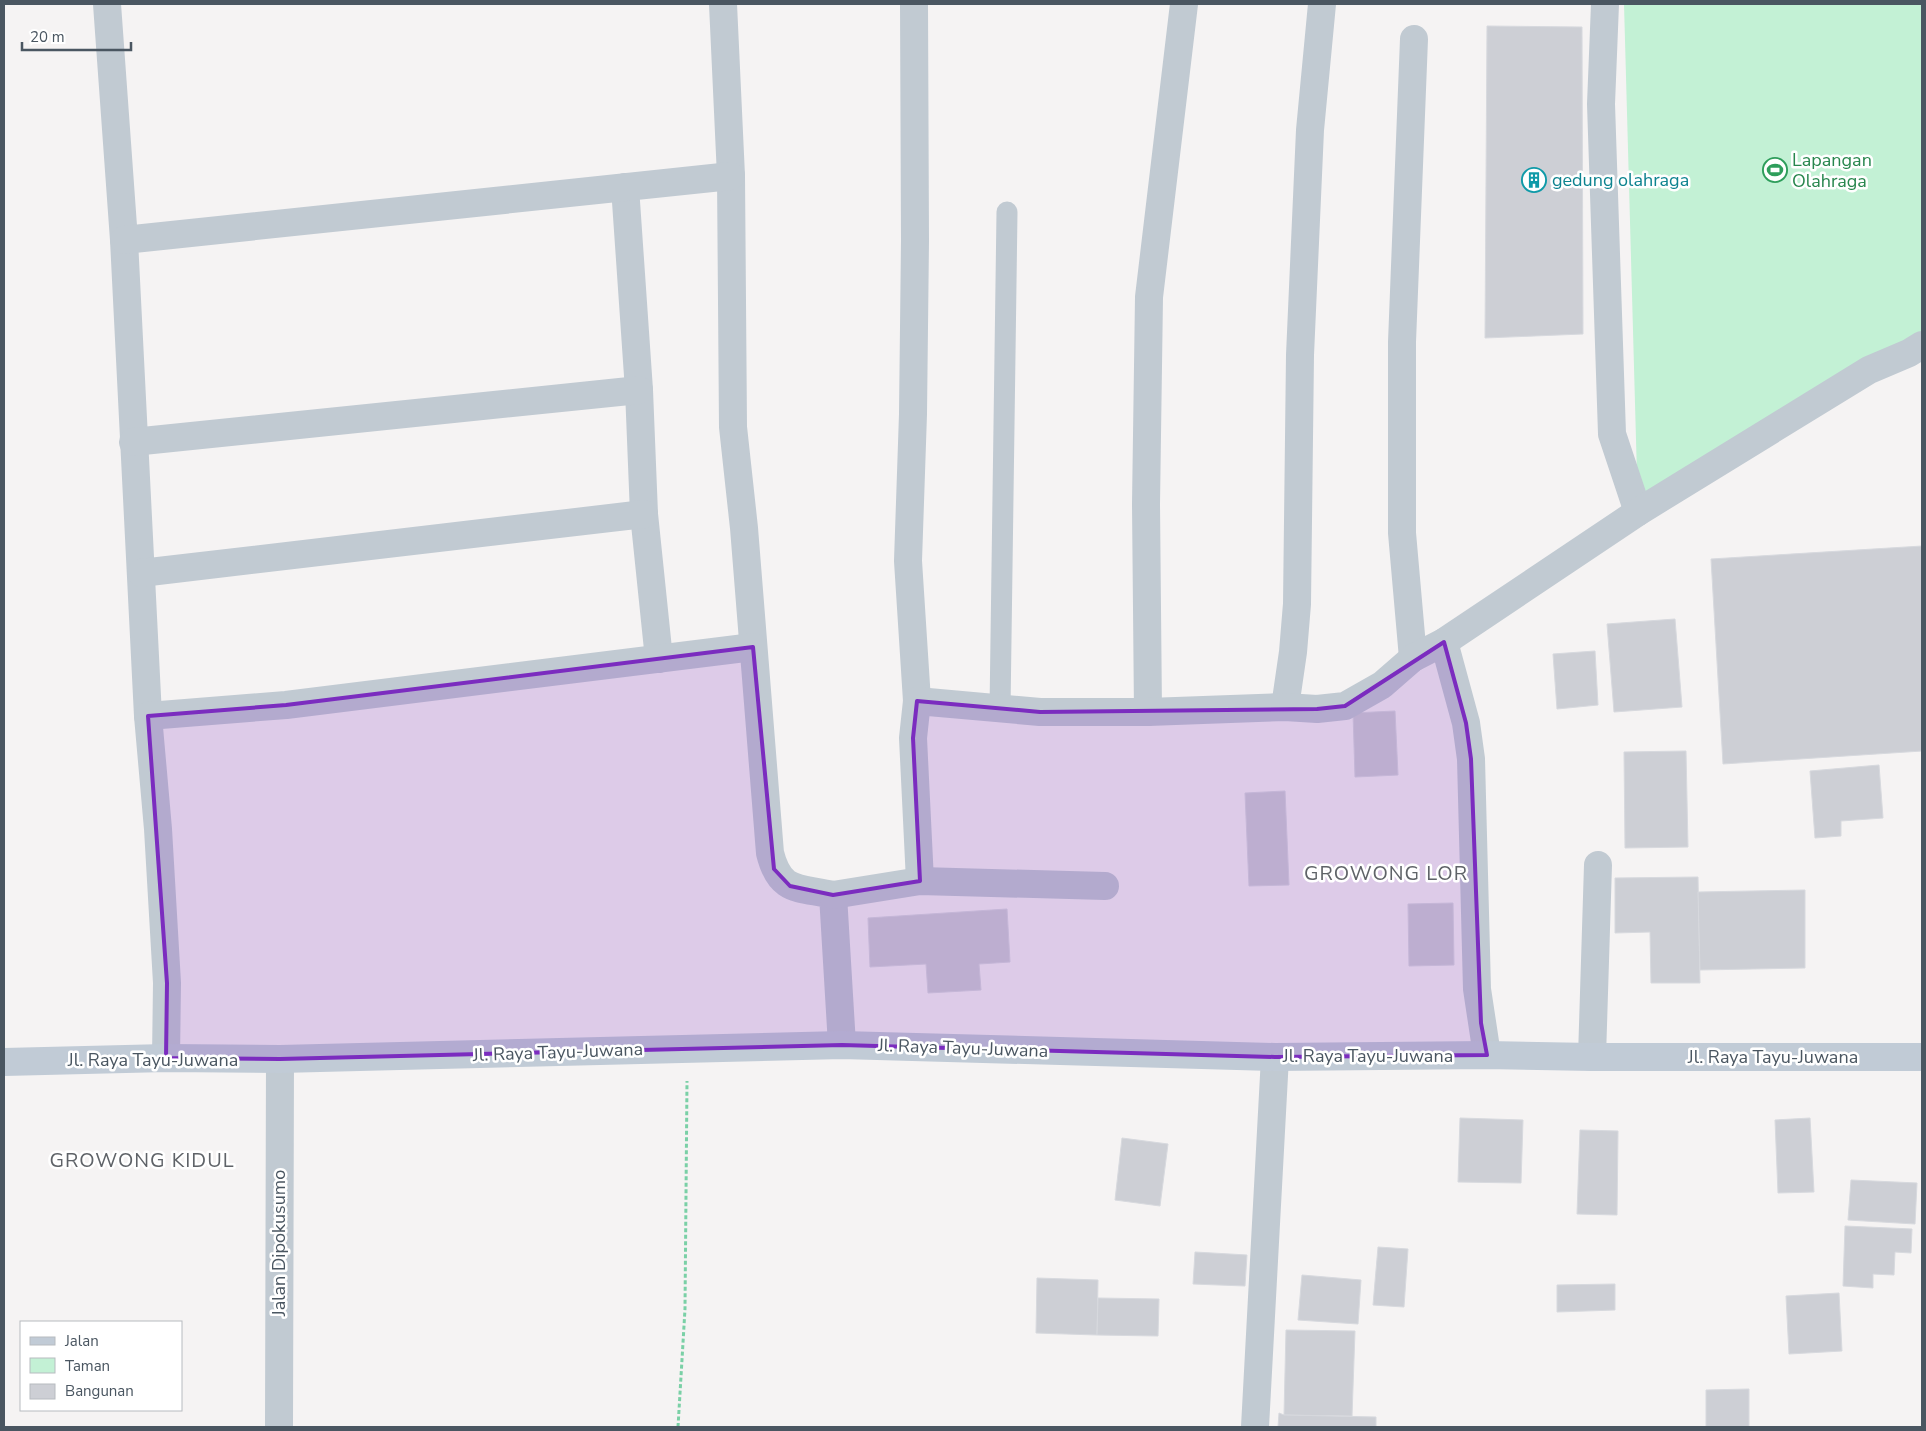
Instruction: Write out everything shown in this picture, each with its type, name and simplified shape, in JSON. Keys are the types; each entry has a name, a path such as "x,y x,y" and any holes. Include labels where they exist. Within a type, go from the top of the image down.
{"main road":[{"name":"Jl. Raya Tayu-Juwana","path":"4,1062 166,1058 280,1059 842,1045 1274,1057 1487,1055 1592,1057 1922,1057"}],"street":[{"path":"107,4 124,240 148,716 158,829 167,983 166,1058"},
{"path":"722,4 730,176 733,427 744,528 770,853 774,870 781,880 790,886 833,895 920,881 1104,886"},
{"path":"914,4 915,241 913,414 908,561 917,701 913,738 920,881"},
{"path":"1148,712 1146,504 1149,297 1184,4"},
{"path":"1285,707 1293,652 1297,604 1300,355 1310,130 1322,4"},
{"path":"1605,4 1601,104 1612,434 1638,512"},
{"path":"1413,658 1402,533 1402,342 1414,39"},
{"path":"124,240 730,176"},
{"path":"625,187 639,390 644,514 659,659"},
{"path":"917,701 1000,710 1040,712 1148,712 1285,707 1317,709 1344,706 1382,685 1413,658 1444,642 1638,512 1869,370 1918,355"},
{"path":"133,442 639,390"},
{"path":"141,573 644,514"},
{"path":"1444,642 1466,723 1471,759 1477,989 1487,1055"},
{"path":"148,716 286,705 753,647"},
{"path":"1592,1057 1598,865"},
{"path":"833,895 842,1045"},
{"path":"1255,1427 1274,1057"},
{"name":"Jalan Dipokusumo","path":"279,1427 280,1059"}],"lane":[{"path":"1000,710 1007,212"}],"path":[{"path":"678,1427 684,1309 688,1048"}],"highlighted area":[{"path":"1444,642 1466,723 1471,759 1481,1023 1487,1055 1275,1057 842,1045 280,1059 166,1058 167,983 148,716 286,705 753,647 774,869 790,886 833,895 920,881 913,738 917,701 1040,712 1317,709 1345,706"}],"green space":[{"name":"Lapangan Olahraga","path":"1624,4 1922,4 1922,337 1638,512"}],"building":[{"name":"gedung olahraga","path":"1487,26 1582,27 1583,334 1485,338"},
{"path":"1922,546 1922,751 1723,764 1711,559"},
{"path":"1675,619 1682,707 1614,712 1607,624"},
{"path":"1595,651 1598,705 1557,709 1553,654"},
{"path":"1395,711 1398,775 1355,777 1353,713"},
{"path":"1686,751 1688,847 1625,848 1624,752"},
{"path":"1879,765 1883,818 1841,821 1841,836 1815,838 1810,771"},
{"path":"1285,791 1289,885 1249,886 1245,793"},
{"path":"1698,877 1700,983 1651,983 1650,932 1615,933 1615,878"},
{"path":"1805,890 1805,968 1700,970 1698,892"},
{"path":"1453,903 1454,965 1409,966 1408,904"},
{"path":"1007,909 1010,962 979,964 981,990 928,993 926,964 870,967 868,918"},
{"path":"1460,1118 1523,1120 1521,1183 1458,1182"},
{"path":"1810,1118 1814,1192 1778,1193 1775,1120"},
{"path":"1580,1130 1618,1131 1617,1215 1577,1214"},
{"path":"1122,1138 1168,1144 1160,1206 1115,1200"},
{"path":"1851,1180 1917,1183 1915,1224 1848,1220"},
{"path":"1845,1226 1912,1229 1911,1253 1895,1252 1894,1275 1873,1274 1873,1288 1843,1286"},
{"path":"1378,1247 1408,1249 1404,1307 1373,1305"},
{"path":"1195,1252 1247,1255 1245,1286 1193,1284"},
{"path":"1302,1275 1361,1280 1358,1324 1298,1320"},
{"path":"1037,1278 1098,1280 1097,1335 1036,1333"},
{"path":"1615,1284 1615,1310 1557,1312 1557,1285"},
{"path":"1839,1293 1842,1351 1789,1354 1786,1296"},
{"path":"1098,1298 1159,1299 1158,1336 1097,1335"},
{"path":"1286,1330 1355,1331 1352,1416 1284,1415"},
{"path":"1749,1389 1749,1427 1706,1427 1706,1390"},
{"path":"1279,1413 1284,1415 1376,1417 1376,1427 1278,1427"}],"place":[{"name":"Lapangan Olahraga","path":"1775,170"},
{"name":"gedung olahraga","path":"1534,180"}],"district":[{"name":"GROWONG LOR","path":"1386,873"},
{"name":"GROWONG KIDUL","path":"142,1160"}]}
